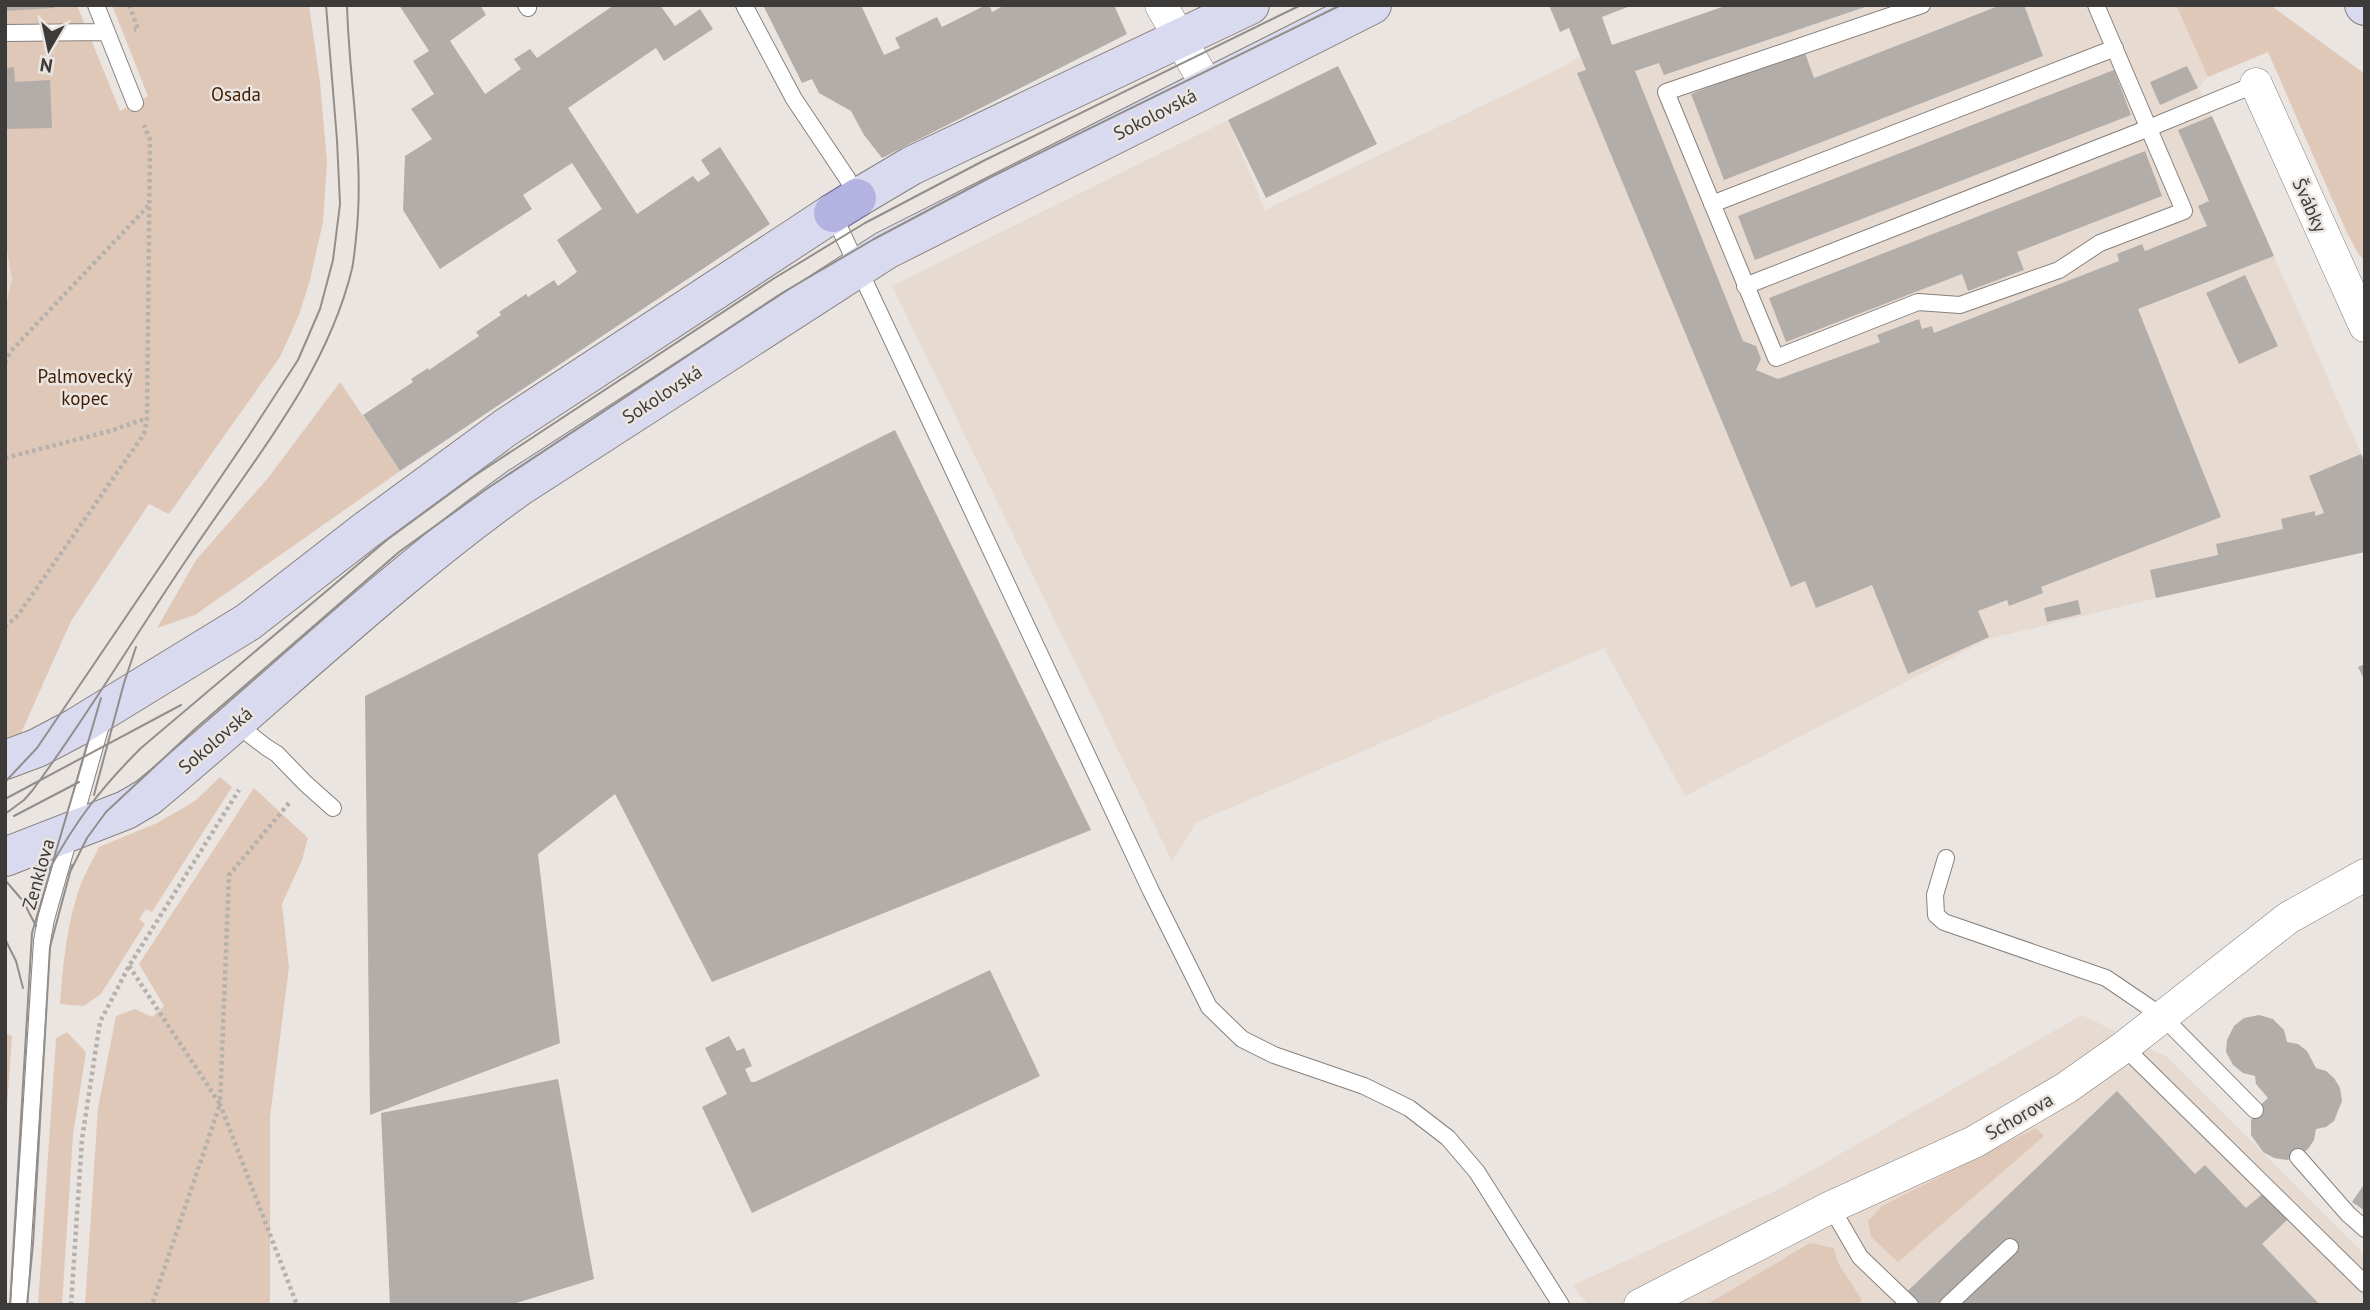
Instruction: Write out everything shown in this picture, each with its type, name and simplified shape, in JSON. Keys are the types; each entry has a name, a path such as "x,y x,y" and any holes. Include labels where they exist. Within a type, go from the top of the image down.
{"main road":[{"path":"5,760 37,748 247,622 505,428 845,206 911,166 1170,24 1250,5"},
{"name":"Sokolovská","path":"5,857 126,810 148,797 404,575 482,513 886,250 1372,5"}],"street":[{"path":"1170,24 1208,88"},
{"name":"Švábky","path":"2256,84 2365,326"},
{"name":"Schorova","path":"1640,1305 1831,1207 1974,1142 2066,1088 2124,1047 2288,918 2365,875"}],"lane":[{"path":"96,5 135,103"},
{"path":"744,5 794,99 847,178 845,206 860,267 1145,878 1209,1007 1242,1039 1274,1055 1364,1086 1409,1108 1448,1138 1477,1172 1561,1305"},
{"path":"1922,5 1665,92 1776,358 1918,302 1959,304 2059,270 2100,243 2184,211 2096,5"},
{"path":"5,33 107,32"},
{"path":"1712,204 2115,48"},
{"path":"1745,286 2256,84"},
{"name":"Zenklova","path":"19,1305 42,941 105,709"},
{"path":"235,723 277,754 333,808"},
{"path":"1946,858 1935,895 1936,915 1944,922 2106,978 2162,1016 2255,1110"},
{"path":"2124,1047 2365,1283"},
{"path":"2298,1157 2348,1214 2365,1229"},
{"path":"1831,1207 1860,1257 1910,1305"},
{"path":"1948,1305 2010,1247"}],"path":[{"path":"5,627 18,615 144,434 147,418 150,140 135,103"},
{"path":"5,363 11,351 150,204"},
{"path":"5,458 110,431 147,418"},
{"path":"152,1305 220,1104 229,875 305,783"},
{"path":"71,1305 82,1139 100,1022 129,966 239,790"},
{"path":"129,966 220,1104 297,1305"}],"shaded area":[{"path":"1728,5 2176,5 2208,77 2198,88 2365,462 2365,552 2156,598 1989,639 1685,796 1604,648 1197,822 1172,861 892,286 1228,120 1265,210 1563,67 1580,56"},
{"path":"5,240 12,279 5,309"},
{"path":"2082,1015 2167,1057 2365,1255 2365,1305 1589,1305 1572,1286 1781,1188"}],"green space":[{"path":"5,5 77,5 120,111 148,96 112,5 309,5 320,82 327,162 323,222 310,280 299,315 280,357 169,514 149,504 71,621 18,740 5,745 5,309 12,279 5,240"},
{"path":"2176,5 2270,5 2365,74 2365,260 2359,255 2347,233 2268,52 2208,77"},
{"path":"340,382 400,471 195,615 157,628 196,560 268,478"},
{"path":"220,777 232,787 152,912 146,909 139,919 145,924 101,994 84,1006 60,1004 69,926 82,881 99,847 157,823 195,801"},
{"path":"254,788 308,838 302,860 282,904 289,967 270,1117 270,1305 85,1305 98,1108 116,1016 135,1009 152,1017 164,1006 139,964"},
{"path":"67,1032 86,1052 73,1135 62,1305 38,1305 56,1038"},
{"path":"5,1033 12,1036 5,1137"},
{"path":"2036,1128 2044,1136 1898,1262 1871,1237 1868,1221 1882,1206"},
{"path":"1810,1243 1834,1248 1838,1263 1862,1300 1856,1305 1706,1305"}],"building":[{"path":"5,5 54,5 54,8 5,11"},
{"path":"399,5 480,5 486,15 450,41 485,94 521,69 514,59 530,49 537,58 614,5 660,5 675,26 700,9 713,29 664,61 656,48 568,108 637,214 693,176 698,182 710,174 701,160 720,147 770,224 400,471 363,415 413,382 411,379 479,336 476,332 501,315 499,312 554,280 558,286 577,272 557,240 602,209 572,163 523,195 532,209 440,269 403,210 405,156 432,139 411,109 434,94 413,61 429,51"},
{"path":"763,5 861,5 884,55 900,48 895,38 937,17 942,27 986,5 989,5 992,12 1005,5 1114,5 1127,34 882,158 864,135 851,111 819,93 812,79 802,83"},
{"path":"1549,5 1633,5 1602,17 1612,45 1728,5 1871,5 1664,75 1659,63 1635,71 1743,341 1756,346 1761,359 1756,370 1778,379 1880,342 1877,335 1919,319 1922,329 1932,326 1934,333 2119,261 2117,254 2142,244 2145,251 2207,226 2198,206 2209,201 2178,130 2212,116 2274,256 2138,309 2221,517 2041,587 2043,593 2009,606 2007,600 1978,611 1989,637 1908,674 1872,585 1816,608 1805,581 1791,587 1577,73 1586,70 1569,28 1560,32"},
{"path":"2001,5 2024,5 2043,56 1724,180 1691,94 1804,50 1814,78"},
{"path":"1338,66 1377,144 1266,198 1228,120"},
{"path":"2187,66 2198,88 2160,105 2150,82"},
{"path":"14,67 15,82 50,80 52,128 5,129 5,68"},
{"path":"2114,70 2131,115 1755,260 1738,216"},
{"path":"2145,151 2162,196 2017,252 2024,270 1968,291 1962,274 1786,342 1769,298"},
{"path":"2245,275 2278,346 2239,364 2206,293"},
{"path":"895,430 1091,830 712,982 615,794 538,854 560,1043 370,1115 365,696"},
{"path":"2361,454 2365,462 2365,552 2156,598 2150,570 2218,555 2216,544 2283,529 2281,519 2315,511 2315,516 2324,513 2309,476"},
{"path":"2078,600 2081,614 2047,622 2044,608"},
{"path":"2365,664 2365,681 2358,667"},
{"path":"990,970 1040,1076 752,1213 702,1107 727,1094 705,1048 729,1036 737,1051 744,1048 752,1066 745,1069 751,1082 755,1082"},
{"path":"2259,1015 2273,1019 2284,1030 2287,1042 2298,1044 2307,1051 2316,1068 2326,1071 2340,1088 2342,1101 2334,1121 2326,1127 2316,1129 2314,1140 2308,1149 2298,1157 2287,1160 2274,1158 2263,1152 2251,1135 2251,1121 2255,1110 2268,1098 2256,1084 2255,1076 2243,1073 2233,1065 2226,1052 2227,1040 2234,1026 2244,1018"},
{"path":"558,1079 594,1279 510,1305 390,1305 381,1113"},
{"path":"2117,1091 2195,1174 2205,1165 2246,1208 2266,1191 2290,1217 2262,1244 2320,1305 1893,1305"},
{"path":"2365,1183 2365,1211 2352,1202"}],"tram line":[{"path":"5,782 37,748 248,437 298,360 320,309 333,260 340,204 326,5"},
{"path":"5,814 32,791 73,732 284,417 324,346 352,269 358,209 358,151 347,5"},
{"path":"49,870 90,805 141,748 388,539 474,476 773,279 865,223 983,161 1301,5"},
{"path":"69,874 87,838 106,812 195,729 399,552 485,490 782,293 874,239 989,178 1341,5"},
{"path":"94,795 136,647"},
{"path":"10,1305 32,933 101,698"},
{"path":"5,799 181,705"},
{"path":"14,816 79,782"},
{"path":"27,1305 50,947 72,865"},
{"path":"5,880 23,901 36,926"},
{"path":"5,939 16,961 23,988"}],"park label":[{"name":"Osada","path":"236,94"},
{"name":"Palmovecký kopec","path":"85,387"}]}
